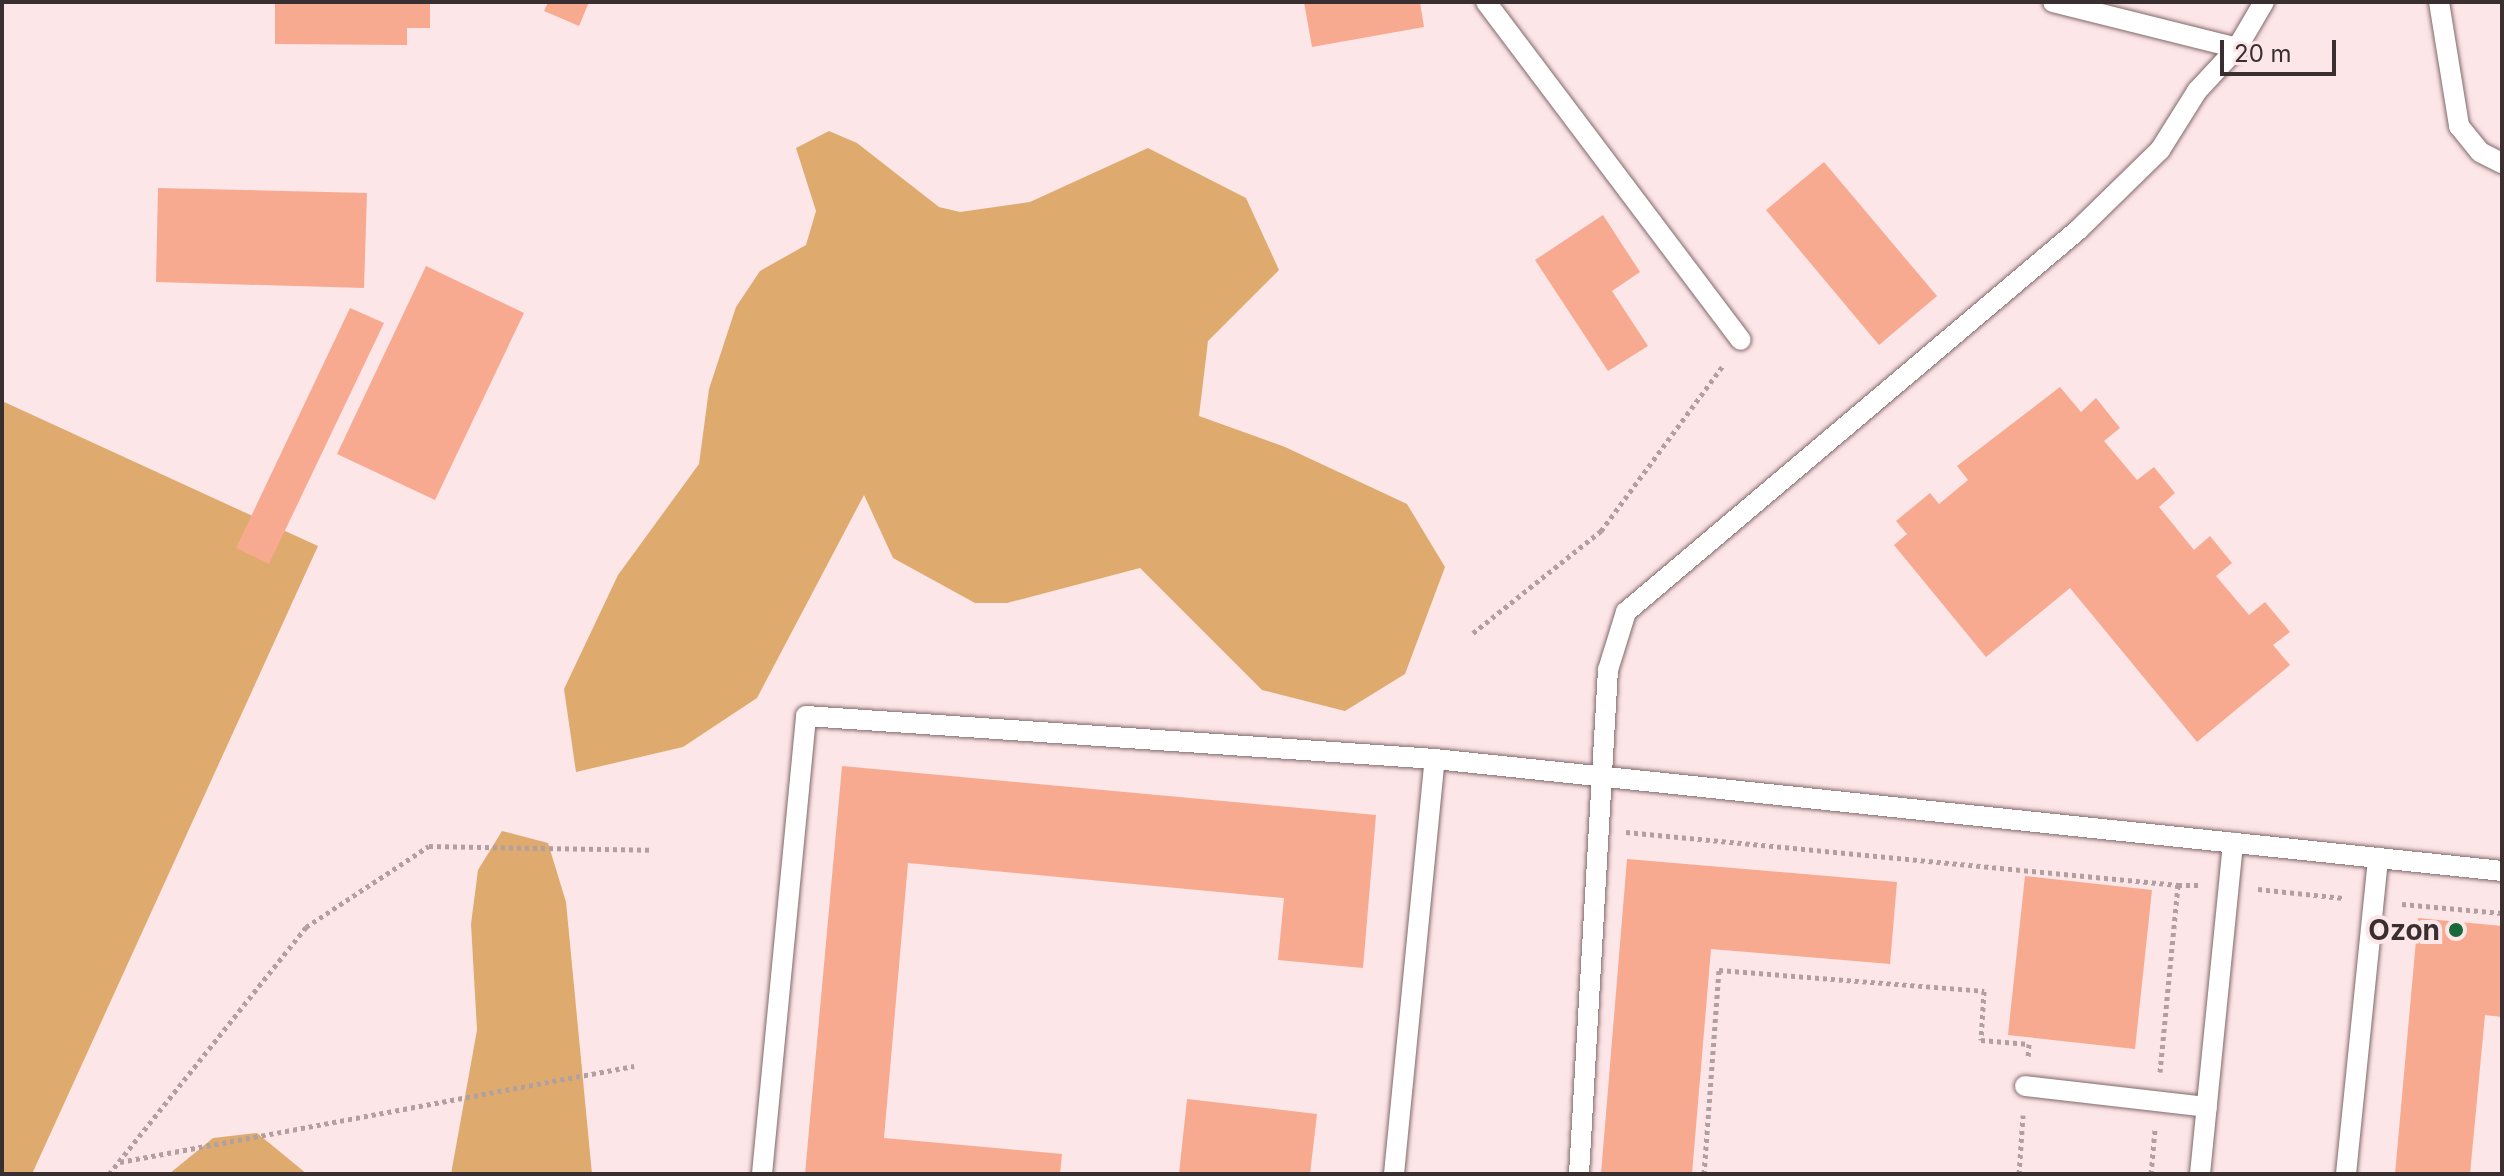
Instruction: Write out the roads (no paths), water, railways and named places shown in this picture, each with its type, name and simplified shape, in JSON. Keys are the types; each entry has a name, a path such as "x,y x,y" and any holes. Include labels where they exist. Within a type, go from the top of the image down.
{"lane":[{"path":"1486,2 1741,340"},
{"path":"2053,2 2237,48"},
{"path":"1579,1174 1608,670 1626,612 2078,230 2160,150 2197,91 2237,48 2264,2"},
{"path":"2439,2 2459,126 2480,152 2502,163"},
{"path":"762,1174 806,716 1435,759 2502,871"},
{"path":"1394,1174 1435,759"},
{"path":"2200,1174 2233,843"},
{"path":"2346,1174 2378,858"},
{"path":"2025,1086 2207,1107"}],"place":[{"name":"Ozon","path":"2456,930"}]}
